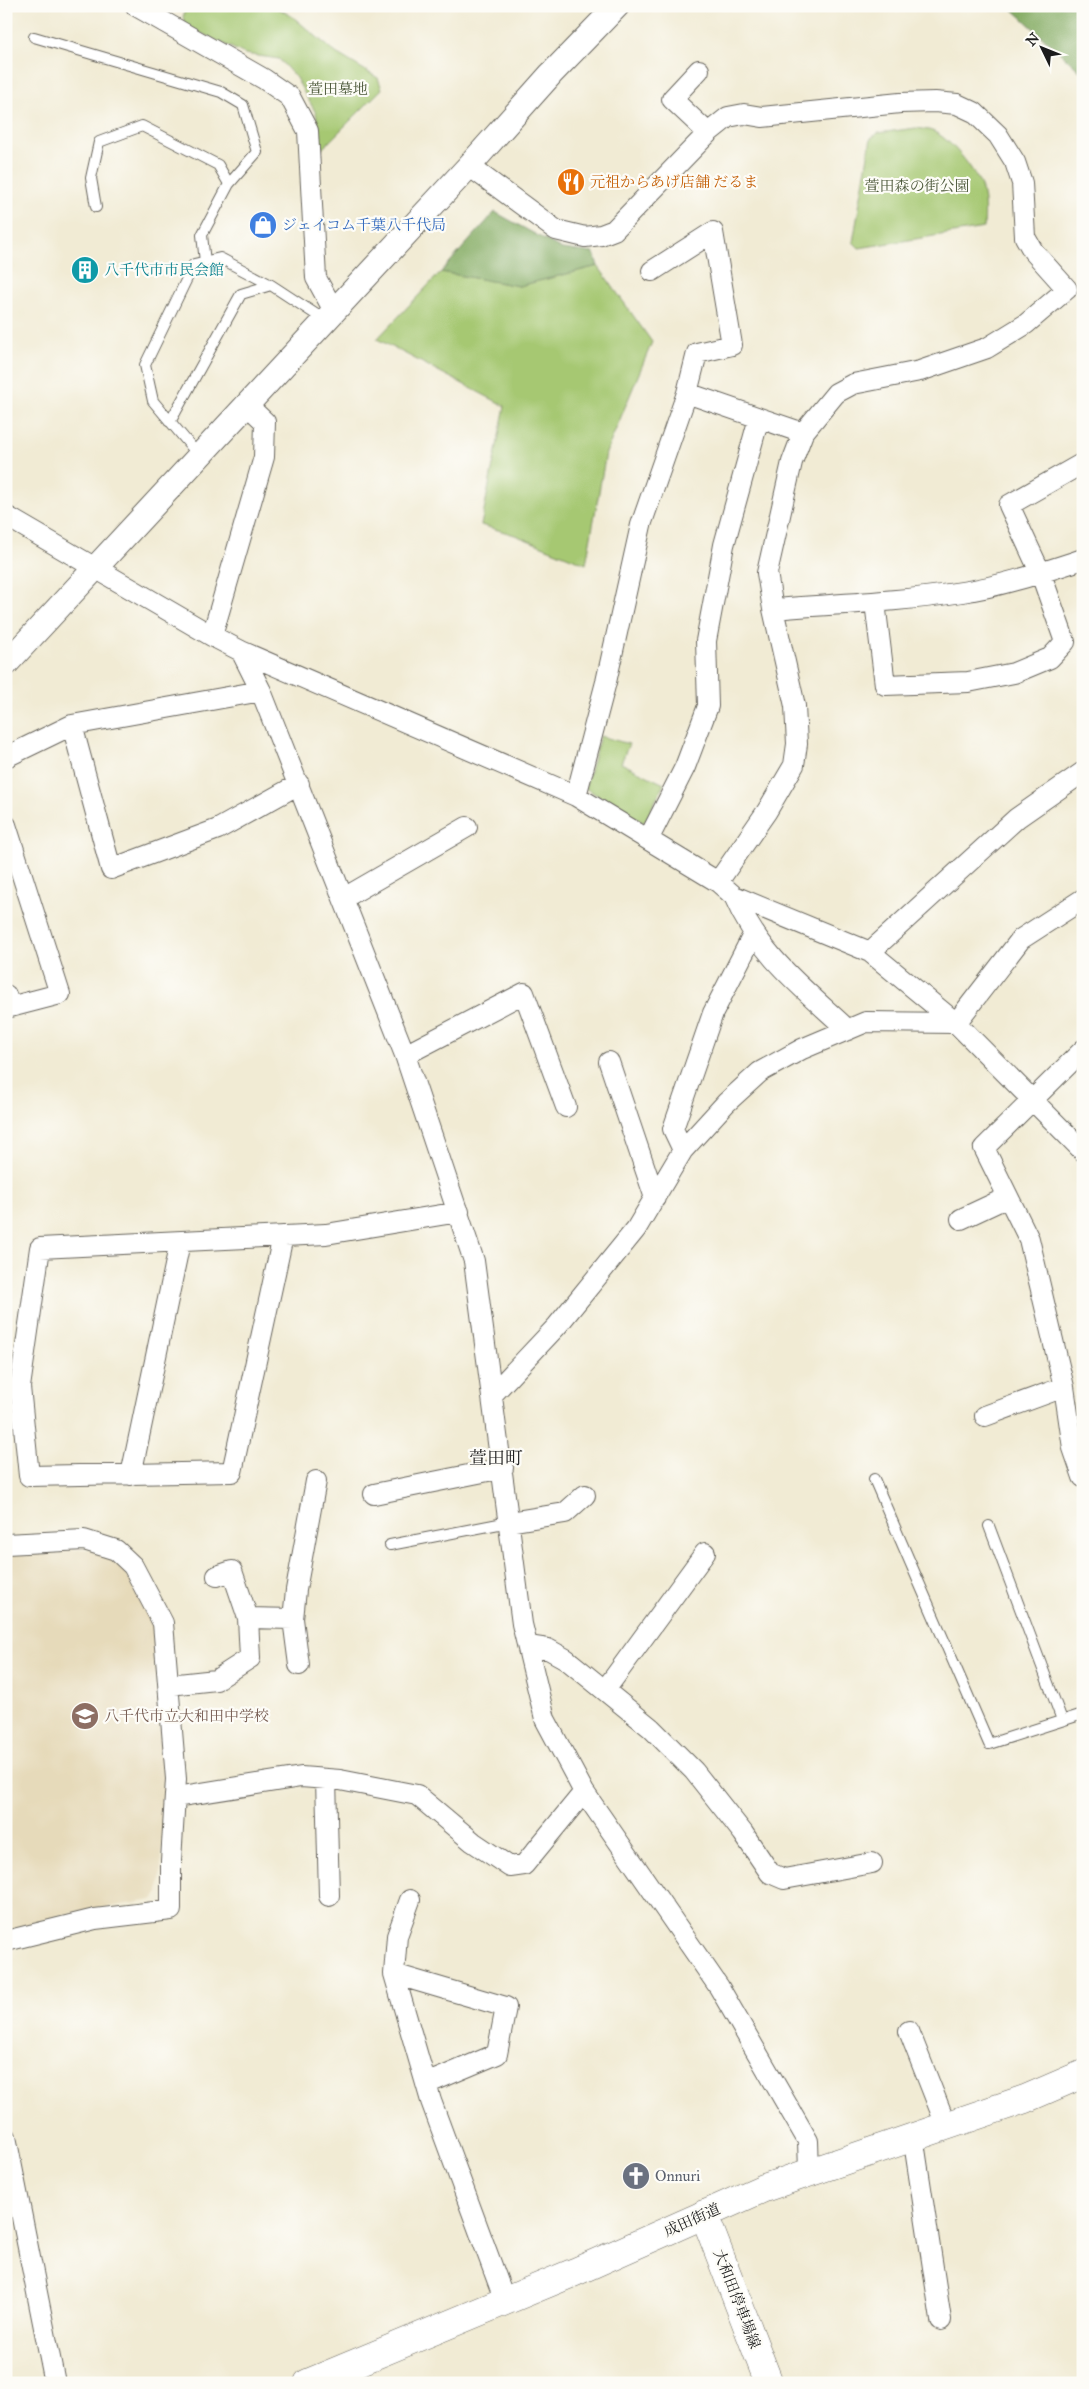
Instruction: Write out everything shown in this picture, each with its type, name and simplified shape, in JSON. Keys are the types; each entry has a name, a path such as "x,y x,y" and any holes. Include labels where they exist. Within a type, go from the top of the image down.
{"main road":[{"name":"成田街道","path":"308,2383 809,2171 1025,2099 1083,2074"},
{"name":"大和田停車場線","path":"704,2214 769,2383"}],"street":[{"path":"136,6 264,78 290,97 308,131 316,278 330,316"},
{"path":"6,664 469,166 551,74 617,6"},
{"path":"698,70 672,99 708,133"},
{"path":"469,166 556,230 584,237 614,230 708,133 728,117 744,114 762,117 900,104 957,104 974,112 998,135 1015,162 1022,183 1025,237 1033,251 1067,289 1026,324 987,348 920,371 853,384 836,393 803,432 792,462 767,573 795,706 797,744 794,765 767,811 718,882"},
{"path":"576,796 606,682 641,525 687,393 697,353 732,345 713,232 652,271"},
{"path":"687,393 803,432"},
{"path":"212,636 264,457 265,422 247,406"},
{"path":"648,838 686,767 708,706 706,641 724,545 759,418"},
{"path":"875,602 885,686 968,682 1014,673 1050,658 1064,642 1041,574 1009,505 1083,463"},
{"path":"6,516 241,651 576,796 718,882 734,896 870,952 956,1023 1083,1151"},
{"path":"773,608 875,602 964,592 1041,574 1083,559"},
{"path":"241,651 261,691 300,784 405,1055 474,1261 522,1624 545,1719 584,1792 719,1987 808,2141 809,2171"},
{"path":"6,757 72,725 261,691"},
{"path":"72,725 111,868 218,829 300,784"},
{"path":"870,952 1017,818 1083,772"},
{"path":"6,825 60,994 10,1007 6,995"},
{"path":"344,898 467,827"},
{"path":"734,896 742,915 775,964 848,1030"},
{"path":"956,1023 1020,939 1083,899"},
{"path":"683,1150 673,1129 713,1013 754,933"},
{"path":"405,1055 524,993 566,1107"},
{"path":"493,1394 557,1326 636,1229 683,1150 726,1103 760,1072 802,1049 866,1022 956,1023"},
{"path":"1083,1050 984,1148 1029,1239 1064,1387 1073,1448 1083,1477"},
{"path":"609,1062 655,1198"},
{"path":"961,1219 1008,1197"},
{"path":"283,1236 232,1472 29,1476 20,1387 40,1248 180,1242 283,1236 326,1234 459,1212"},
{"path":"131,1475 180,1242"},
{"path":"985,1416 1064,1387"},
{"path":"374,1494 502,1468"},
{"path":"300,1665 294,1619 296,1590 316,1481"},
{"path":"509,1522 565,1513 585,1496"},
{"path":"6,1544 84,1540 116,1550 133,1566 163,1623 176,1797 171,1861 171,1910 94,1919 6,1941"},
{"path":"605,1690 705,1553"},
{"path":"169,1685 216,1680 250,1658 248,1618 232,1570"},
{"path":"248,1618 294,1619"},
{"path":"528,1646 548,1649 566,1659 651,1728 694,1770 743,1833 770,1873 784,1879 872,1863"},
{"path":"176,1797 301,1777 326,1779 417,1795 472,1842 510,1867 524,1865 584,1792"},
{"path":"326,1779 329,1896"},
{"path":"410,1900 397,1936 394,1974 426,2084 505,2301"},
{"path":"394,1974 506,2007 497,2054 426,2084"},
{"path":"909,2030 946,2125"},
{"path":"913,2136 942,2320"},
{"path":"6,2137 55,2383"}],"lane":[{"path":"34,37 221,92 243,105 257,152 228,184 202,235 206,262"},
{"path":"96,207 91,178 99,142 142,126 218,165 228,184"},
{"path":"200,456 152,401 145,365 194,264 220,258 330,316"},
{"path":"170,422 241,294 271,285"},
{"path":"874,1479 989,1744 1083,1714"},
{"path":"390,1545 509,1522"},
{"path":"989,1526 1062,1720"}],"shaded area":[{"name":"八千代市立大和田中学校","path":"92,1549 110,1557 125,1571 154,1627 168,1776 159,1893 152,1900 59,1915 6,1932 6,1553"}],"green space":[{"name":"萱田墓地","path":"186,6 274,6 293,17 336,53 378,78 382,89 322,149 316,113 296,78 279,59 245,54 186,26 183,17"},
{"path":"1009,6 1083,6 1083,74"},
{"name":"萱田森の街公園","path":"916,128 926,129 939,134 960,154 973,171 982,191 984,228 859,248 853,242 871,138 878,133"},
{"path":"495,212 562,249 594,253 598,266 519,286 441,272"},
{"path":"598,266 652,342 606,453 586,564 515,535 481,525 505,406 377,339 441,272 519,286"},
{"path":"600,736 629,744 621,763 664,784 644,823 585,788"}],"place":[{"name":"元祖からあげ店舗 だるま","path":"571,182"},
{"name":"ジェイコム千葉八千代局","path":"263,225"},
{"name":"八千代市市民会館","path":"85,270"},
{"name":"八千代市立大和田中学校","path":"85,1716"},
{"name":"Onnuri","path":"636,2176"}],"district":[{"name":"萱田町","path":"496,1458"}]}
